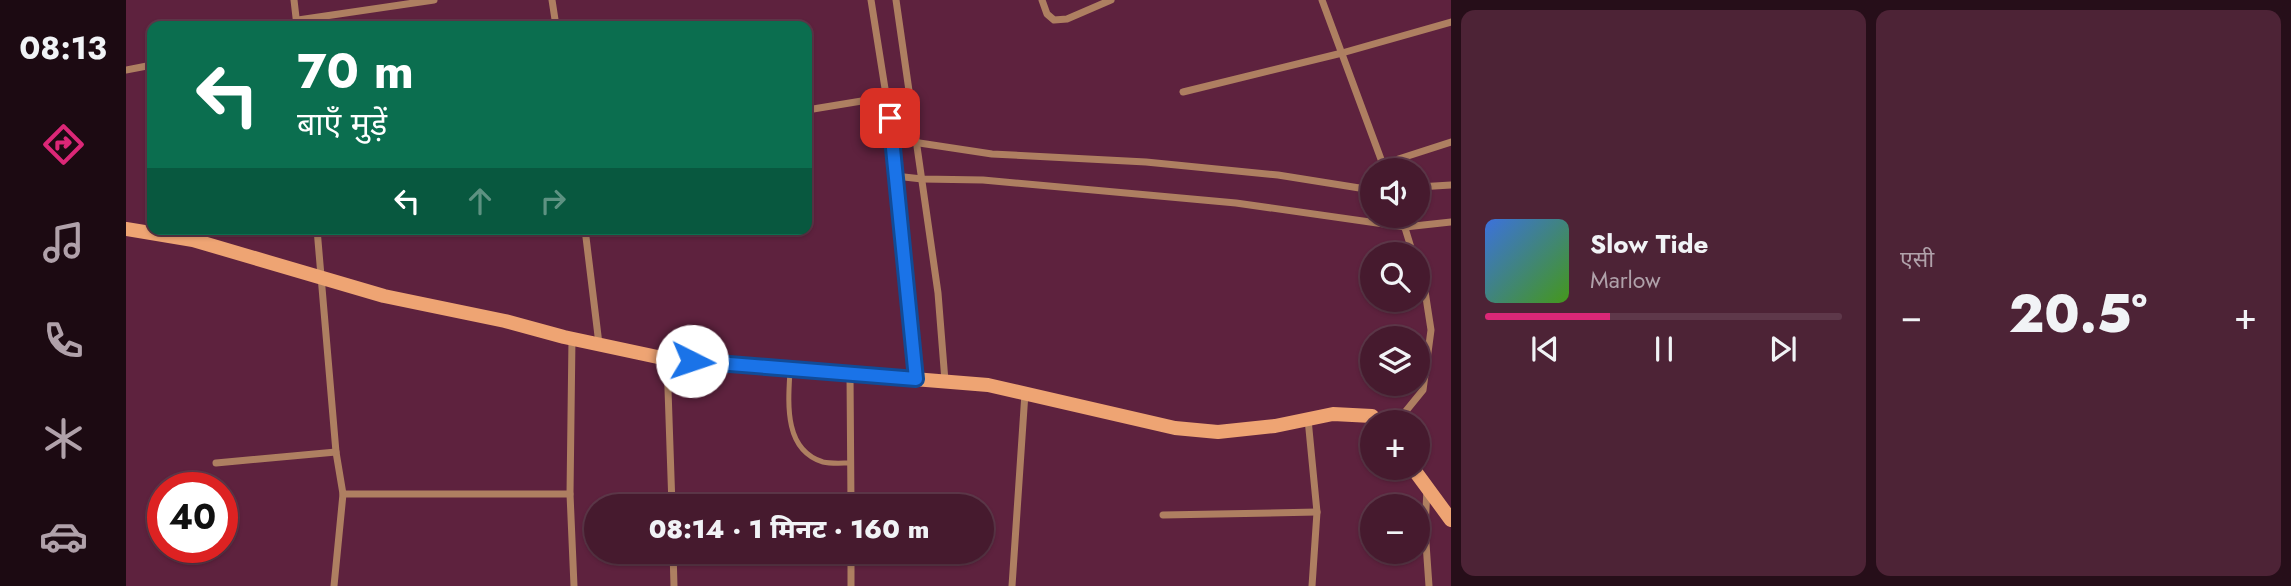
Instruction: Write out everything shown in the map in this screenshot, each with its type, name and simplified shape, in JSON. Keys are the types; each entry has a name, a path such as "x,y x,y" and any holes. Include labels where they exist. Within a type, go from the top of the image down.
{"street":[{"path":"294,0 297,21"},
{"path":"309,21 434,0"},
{"path":"552,0 555,21"},
{"path":"871,0 893,139 916,379"},
{"path":"896,0 938,293 945,383"},
{"path":"1042,0 1047,14 1054,20 1067,19 1111,0"},
{"path":"1322,0 1381,158"},
{"path":"1183,92 1342,53 1451,22"},
{"path":"126,70 147,66"},
{"path":"812,109 886,97"},
{"path":"893,139 992,154 1146,162 1278,175 1360,188"},
{"path":"1408,158 1451,142"},
{"path":"895,176 983,180 1236,203 1360,221"},
{"path":"1430,186 1451,185"},
{"path":"1430,224 1451,222"},
{"path":"126,229 147,232"},
{"path":"163,235 193,240 384,296 667,359 988,385 1175,428 1218,432 1275,426 1333,414 1360,415"},
{"path":"318,235 336,452 343,494 334,586"},
{"path":"586,235 599,344"},
{"path":"1407,410 1423,390 1431,330 1428,312"},
{"path":"572,338 570,494 574,586"},
{"path":"667,359 672,494"},
{"path":"850,374 851,494"},
{"path":"1012,586 1025,393"},
{"path":"1308,419 1317,512 1312,586"},
{"path":"216,463 336,452"},
{"path":"1422,480 1451,519"},
{"path":"1427,487 1425,529 1429,586"},
{"path":"343,494 570,494"},
{"path":"1163,515 1317,512"},
{"path":"673,564 674,586"},
{"path":"851,564 851,586"}],"lane":[{"path":"790,369 788,404 792,435 806,453 824,462 851,463"}],"route":[{"path":"692,361 916,379 890,118"}]}
